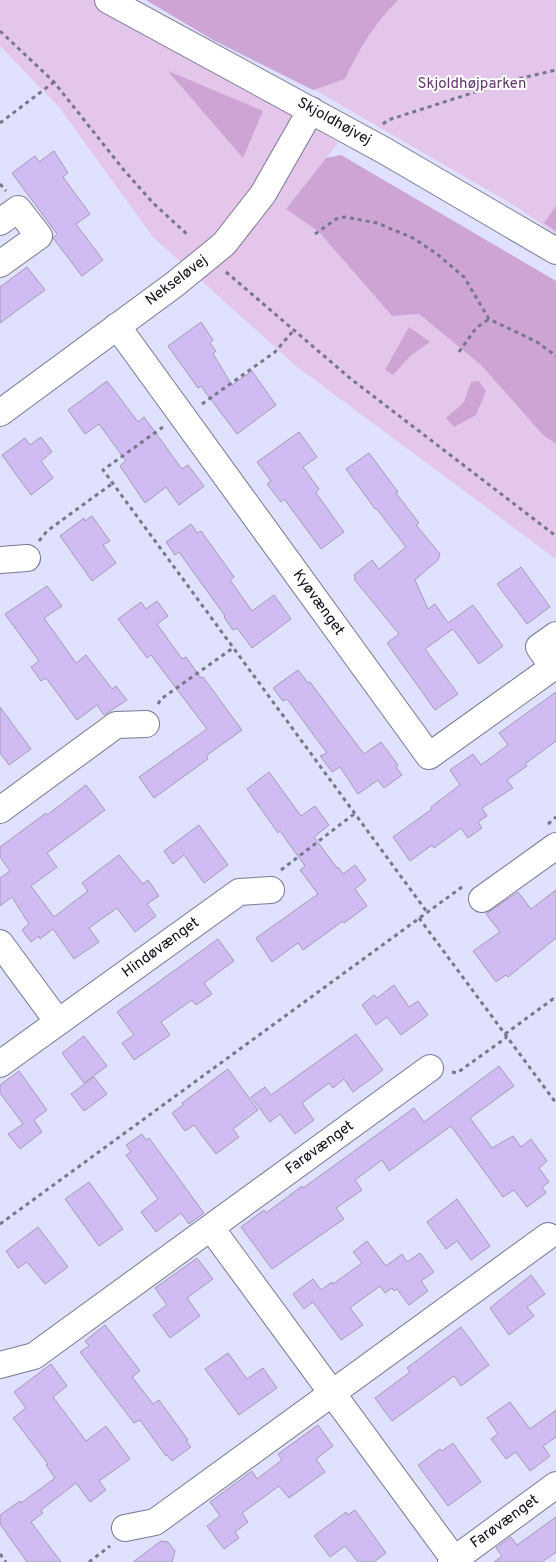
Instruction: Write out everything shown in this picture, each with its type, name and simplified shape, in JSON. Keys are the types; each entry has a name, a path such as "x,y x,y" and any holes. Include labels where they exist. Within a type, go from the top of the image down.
{"street":[{"name":"Skjoldhøjvej","path":"108,0 365,140 556,251"},
{"name":"Nekseløvej","path":"0,413 187,275 224,244 263,194 310,110"},
{"path":"0,222 18,209 39,236 0,264"},
{"name":"Kyøvænget","path":"117,326 429,756 555,666 539,647 556,635"},
{"path":"0,560 27,558"},
{"path":"0,810 116,725 146,724"},
{"path":"474,892 548,837"},
{"name":"Hindøvænget","path":"0,1064 239,892 271,890"},
{"path":"0,943 58,1022"},
{"name":"Farøvænget","path":"0,1365 34,1356 430,1068"},
{"name":"Farøvænget","path":"211,1228 454,1561 556,1485"},
{"path":"125,1528 155,1522 548,1236"}],"path":[{"path":"0,30 54,82 123,169 153,203 189,236"},
{"path":"365,140 388,120 514,80 556,70"},
{"path":"0,123 54,82"},
{"path":"315,234 336,219 345,217 377,224 413,238 437,254 464,277 489,319 537,342 556,356"},
{"path":"226,272 351,379 556,536"},
{"path":"459,352 476,328 489,319"},
{"path":"293,331 275,352 193,411 180,414 103,470 427,912"},
{"path":"27,558 46,531 113,483"},
{"path":"146,724 161,699 233,648"},
{"path":"271,890 282,868 354,814"},
{"path":"548,837 556,817"},
{"path":"0,1224 427,912 474,892"},
{"path":"419,918 556,1102"},
{"path":"430,1068 457,1073 553,999 556,1001"},
{"path":"0,1554 6,1562"}],"green space":[{"path":"0,0 125,0 338,143 286,209 319,232 392,316 419,314 481,365 543,435 556,444 556,559 296,366 153,237 59,107 0,46"},
{"name":"Skjoldhøjparken","path":"148,0 556,0 556,234 517,207 322,94"}],"shaded area":[{"path":"146,0 398,0 368,37 345,79 313,90 213,40"},
{"path":"168,71 263,111 243,158"},
{"path":"341,155 556,281 556,444 543,435 481,365 419,314 392,316 319,232 286,209 326,158"},
{"path":"556,206 556,231 544,223"},
{"path":"409,327 430,342 410,356 393,375 385,370"},
{"path":"479,381 486,391 476,415 454,427 446,418 464,402 471,382"}],"building":[{"path":"54,151 68,173 63,177 90,214 76,224 103,260 82,276 53,238 57,234 12,173 35,156 39,162"},
{"path":"27,267 45,290 0,323 0,287"},
{"path":"201,322 213,340 210,343 216,351 213,354 232,385 252,371 276,405 237,434 201,386 198,388 168,346"},
{"path":"107,381 138,422 144,417 182,469 188,465 204,486 179,505 166,487 145,503 120,466 126,461 99,424 85,434 68,410"},
{"path":"299,432 317,457 303,467 319,489 316,493 344,532 321,549 284,499 281,502 267,484 271,481 257,462"},
{"path":"41,437 52,452 41,461 53,478 31,495 2,455 25,438 30,445"},
{"path":"369,453 419,523 416,525 440,554 438,560 415,580 428,609 435,604 448,623 473,605 503,646 479,664 453,629 425,649 458,694 435,710 387,643 399,634 354,579 356,578 354,575 372,560 379,569 406,547 346,469"},
{"path":"92,516 110,541 103,545 116,563 92,581 60,536 84,518 85,521"},
{"path":"191,524 197,533 201,531 234,577 230,580 252,611 274,595 291,619 252,648 237,628 233,630 179,552 175,555 166,542"},
{"path":"521,567 550,607 527,624 497,584"},
{"path":"47,586 62,606 44,618 76,663 86,655 112,689 116,686 127,700 104,715 97,705 77,720 46,678 41,681 31,667 39,661 5,614"},
{"path":"157,601 168,616 157,624 182,659 186,657 201,678 203,677 242,730 206,756 208,759 154,798 139,777 207,729 151,655 147,658 118,619 141,602 146,609"},
{"path":"298,670 308,683 310,682 364,754 381,742 398,765 396,767 402,775 384,788 378,780 358,794 340,767 332,772 320,756 327,753 287,699 283,701 273,688"},
{"path":"556,692 556,741 525,764 527,766 507,780 513,788 482,808 487,816 478,822 482,828 468,838 461,828 434,848 432,845 410,861 393,837 432,809 431,807 460,785 450,770 473,754 481,765 508,745 499,733"},
{"path":"0,707 31,749 9,765 0,753"},
{"path":"269,772 301,816 315,806 329,825 314,837 343,874 355,865 366,880 355,889 367,906 303,950 298,943 272,962 256,938 318,894 300,870 305,866 280,831 278,833 247,789"},
{"path":"86,785 105,810 47,853 57,867 31,886 54,917 88,891 82,883 119,855 143,884 148,880 159,896 147,904 156,916 135,932 117,908 89,928 99,942 74,959 53,929 40,939 39,936 31,942 22,930 29,924 12,897 0,906 0,878 10,871 0,857 0,847 46,813 47,815"},
{"path":"199,825 228,865 204,883 184,855 173,864 164,851"},
{"path":"556,890 556,938 508,977 506,975 496,982 473,951 500,932 486,914 518,892 531,909"},
{"path":"218,939 234,961 204,983 212,994 196,1005 192,1000 161,1022 170,1035 134,1060 122,1043 134,1035 117,1012"},
{"path":"394,985 409,1007 418,1001 428,1015 401,1035 387,1017 376,1025 362,1005 374,995 377,998"},
{"path":"356,1034 383,1070 353,1092 344,1079 333,1088 329,1083 302,1103 314,1120 295,1134 280,1114 270,1122 251,1097 265,1087 271,1095"},
{"path":"84,1036 107,1066 84,1083 62,1053"},
{"path":"499,1066 514,1086 470,1118 492,1148 513,1136 521,1147 531,1139 547,1161 539,1168 549,1182 542,1187 546,1193 527,1207 514,1190 503,1197 451,1126 389,1171 382,1160 355,1180 362,1190 336,1208 344,1219 272,1269 241,1227 264,1210 266,1213 302,1186 303,1188 414,1108 424,1122"},
{"path":"228,1069 258,1110 233,1129 239,1137 216,1154 194,1125 185,1131 172,1113 183,1105 182,1103"},
{"path":"19,1071 47,1110 34,1120 42,1132 20,1149 8,1134 23,1124 0,1093 0,1085"},
{"path":"94,1077 107,1094 84,1111 71,1094"},
{"path":"142,1134 146,1140 149,1138 204,1213 189,1224 181,1213 156,1232 141,1212 158,1199 126,1155 131,1152 126,1145"},
{"path":"89,1182 123,1229 99,1246 65,1199"},
{"path":"457,1199 490,1246 471,1260 457,1241 446,1249 427,1222"},
{"path":"38,1227 68,1267 45,1284 27,1262 18,1268 6,1251"},
{"path":"367,1241 386,1266 402,1254 407,1262 420,1253 434,1272 421,1281 428,1291 409,1305 397,1289 394,1291 392,1288 385,1293 380,1286 350,1308 363,1325 341,1340 313,1302 304,1309 293,1294 313,1279 321,1290 332,1282 333,1284 362,1263 353,1252"},
{"path":"197,1258 213,1279 187,1298 200,1316 170,1338 153,1315 167,1305 155,1288"},
{"path":"531,1275 545,1294 527,1307 534,1316 509,1335 490,1308"},
{"path":"105,1325 140,1371 132,1377 153,1404 159,1400 188,1440 186,1441 191,1447 172,1461 166,1456 140,1420 134,1423 80,1352 89,1346 85,1341"},
{"path":"461,1327 489,1365 461,1386 454,1376 392,1421 375,1398 410,1372 407,1368"},
{"path":"228,1353 247,1379 263,1368 277,1388 239,1415 205,1369"},
{"path":"51,1364 67,1386 53,1397 86,1441 106,1426 130,1459 99,1481 106,1490 90,1502 76,1483 41,1510 43,1513 31,1522 61,1562 27,1562 0,1524 0,1515 20,1501 21,1503 55,1478 46,1465 48,1464 13,1418 26,1408 14,1392"},
{"path":"510,1402 530,1429 556,1410 556,1437 543,1446 550,1456 530,1471 516,1452 506,1459 491,1439 498,1434 487,1418"},
{"path":"318,1425 333,1446 316,1459 325,1472 289,1498 279,1486 242,1513 248,1522 235,1532 239,1538 224,1549 207,1526 220,1516 210,1502 252,1471 257,1479 282,1460 278,1454"},
{"path":"453,1443 481,1482 448,1506 418,1465 440,1449 442,1451"},
{"path":"355,1510 386,1553 374,1562 358,1562 345,1546 330,1557 314,1536 346,1512 348,1515"},
{"path":"556,1517 556,1552 542,1562 494,1562 502,1556 496,1548 511,1537 517,1545"},
{"path":"161,1541 168,1542 175,1551 172,1562 133,1562"}]}
